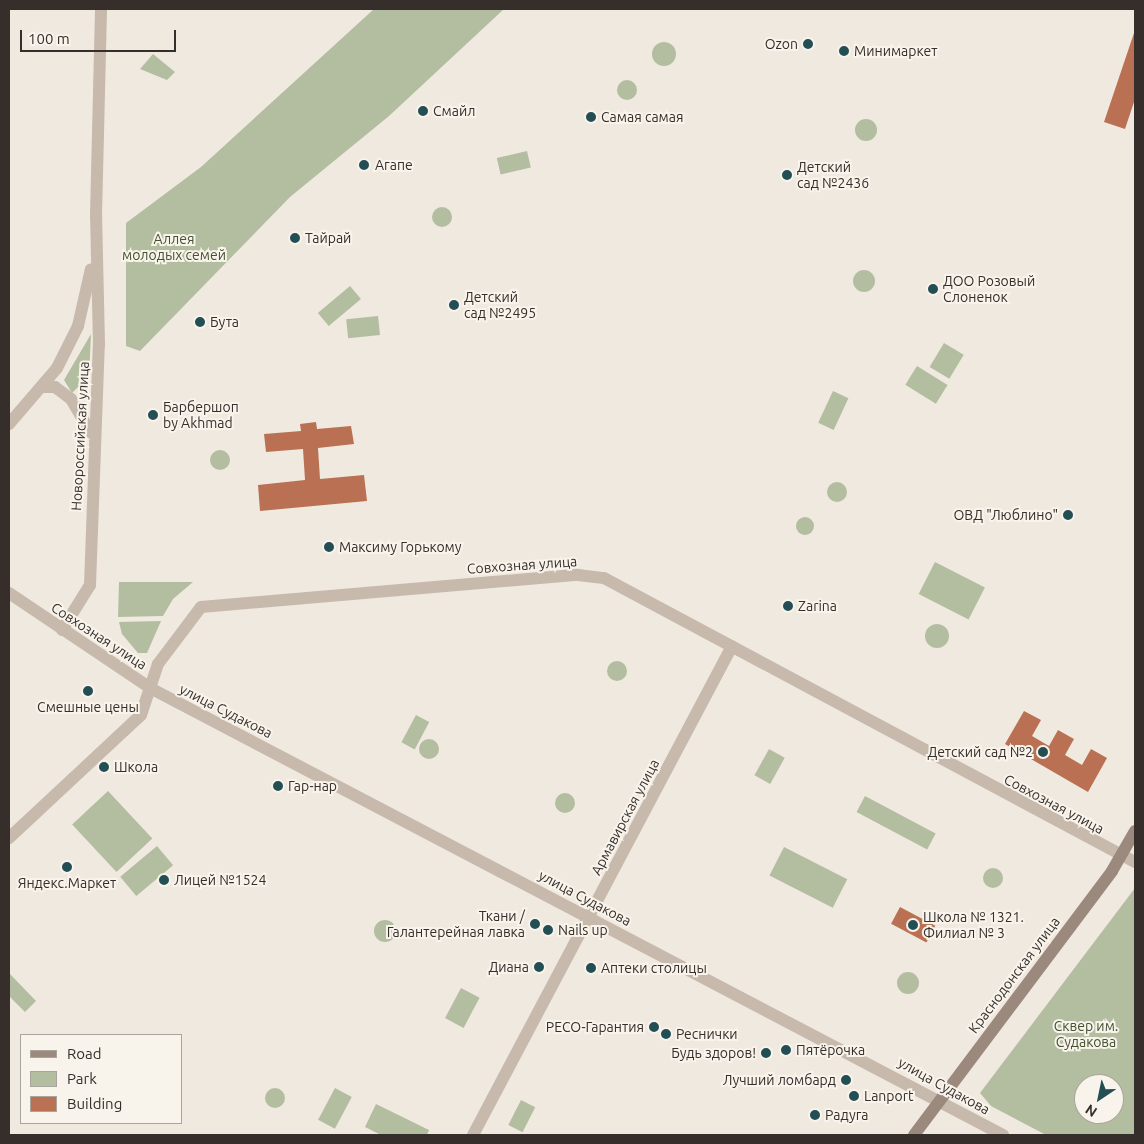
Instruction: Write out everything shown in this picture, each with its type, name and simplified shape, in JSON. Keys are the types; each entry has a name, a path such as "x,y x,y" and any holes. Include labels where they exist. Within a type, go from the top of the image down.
{"main road":[{"name":"Краснодонская улица","path":"914,1135 1121,856 1135,831"}],"street":[{"name":"Новороссийская улица","path":"62,630 90,585 93,437 99,345 96,234 101,9"},
{"name":"Новороссийская улица","path":"9,424 43,387 78,326 96,234"},
{"path":"43,387 54,387 71,399 93,437"},
{"name":"Совхозная улица","path":"9,593 152,689 158,664 201,607 521,579 604,578 1135,862"},
{"name":"Армавирская улица","path":"473,1135 732,646"},
{"path":"9,838 142,715 152,689"},
{"name":"улица Судакова","path":"152,689 940,1099 1003,1135"}],"green space":[{"name":"Аллея молодых семей","path":"374,9 504,9 389,116 290,197 140,351 126,346 126,223 201,167"},
{"path":"664,42 673,45 676,54 673,63 664,66 655,63 652,54 655,45"},
{"path":"153,54 175,72 167,80 140,69"},
{"path":"623,80 631,80 637,86 637,94 631,100 623,100 617,94 617,86"},
{"path":"866,119 874,122 877,130 874,138 866,141 858,138 855,130 858,122"},
{"path":"527,151 531,168 501,175 497,158"},
{"path":"438,207 446,207 452,213 452,221 446,227 438,227 432,221 432,213"},
{"path":"864,270 872,273 875,281 872,289 864,292 856,289 853,281 856,273"},
{"path":"350,286 361,299 329,326 318,313"},
{"path":"378,316 380,335 348,338 346,319"},
{"path":"91,334 89,376 72,393 64,380"},
{"path":"944,343 964,355 949,379 930,367"},
{"path":"917,366 948,385 936,404 905,385"},
{"path":"833,391 848,398 834,430 818,423"},
{"path":"220,450 227,453 230,460 227,467 220,470 213,467 210,460 213,453"},
{"path":"837,482 844,485 847,492 844,499 837,502 830,499 827,492 830,485"},
{"path":"801,517 809,517 814,522 812,533 801,535 796,530 796,522"},
{"path":"935,562 985,587 969,619 919,594"},
{"path":"119,582 193,582 173,599 163,616 118,617"},
{"path":"161,621 147,653 138,653 122,634 119,622"},
{"path":"937,624 945,628 949,636 945,644 937,648 929,644 925,636 929,628"},
{"path":"617,661 624,664 627,671 624,678 617,681 610,678 607,671 610,664"},
{"path":"416,715 429,722 415,749 401,742"},
{"path":"429,739 436,742 439,749 436,756 429,759 422,756 419,749 422,742"},
{"path":"769,749 785,758 770,784 754,775"},
{"path":"108,791 152,839 116,872 72,824"},
{"path":"565,793 572,796 575,803 572,810 565,813 558,810 555,803 558,796"},
{"path":"865,796 936,834 927,849 857,812"},
{"path":"157,846 173,865 136,896 120,877"},
{"path":"784,847 847,879 833,908 769,876"},
{"path":"993,868 1000,871 1003,878 1000,885 993,888 986,885 983,878 986,871"},
{"name":"Сквер им. Судакова","path":"1135,888 1135,1135 1046,1135 991,1106 980,1093"},
{"path":"381,920 389,920 396,927 396,935 389,942 381,942 374,935 374,927"},
{"path":"908,972 916,975 919,983 916,991 908,994 900,991 897,983 900,975"},
{"path":"9,973 36,1001 25,1012 9,996"},
{"path":"461,988 480,998 464,1028 445,1018"},
{"path":"275,1088 282,1091 285,1098 282,1105 275,1108 268,1105 265,1098 268,1091"},
{"path":"335,1088 352,1097 335,1129 318,1120"},
{"path":"521,1100 535,1107 523,1132 508,1125"},
{"path":"376,1104 429,1130 427,1135 381,1135 365,1127"}],"building":[{"path":"1134,33 1135,99 1125,129 1104,122"},
{"path":"316,422 317,429 351,426 354,444 318,448 320,479 364,475 367,501 260,511 258,485 305,480 303,449 266,452 264,434 301,431 300,424"},
{"name":"Детский сад №2","path":"1024,711 1041,720 1032,736 1049,746 1058,730 1074,739 1065,755 1082,765 1091,749 1107,758 1088,792 1005,744"},
{"name":"Школа № 1321. Филиал № 3","path":"900,907 935,926 926,943 891,924"}],"place":[{"name":"Ozon","path":"808,44"},
{"name":"Минимаркет","path":"844,51"},
{"name":"Смайл","path":"423,111"},
{"name":"Самая самая","path":"591,117"},
{"name":"Агапе","path":"364,165"},
{"name":"Детский сад №2436","path":"787,175"},
{"name":"Тайрай","path":"295,238"},
{"name":"ДОО Розовый Слоненок","path":"933,289"},
{"name":"Детский сад №2495","path":"454,305"},
{"name":"Бута","path":"200,322"},
{"name":"Барбершоп by Akhmad","path":"153,415"},
{"name":"ОВД \"Люблино\"","path":"1068,515"},
{"name":"Максиму Горькому","path":"329,547"},
{"name":"Zarina","path":"788,606"},
{"name":"Смешные цены","path":"88,691"},
{"name":"Детский сад №2","path":"1043,752"},
{"name":"Школа","path":"104,767"},
{"name":"Гар-нар","path":"278,786"},
{"name":"Яндекс.Маркет","path":"67,867"},
{"name":"Лицей №1524","path":"164,880"},
{"name":"Ткани / Галантерейная лавка","path":"535,924"},
{"name":"Школа № 1321. Филиал № 3","path":"913,925"},
{"name":"Nails up","path":"548,930"},
{"name":"Диана","path":"539,967"},
{"name":"Аптеки столицы","path":"591,968"},
{"name":"РЕСО-Гарантия","path":"654,1027"},
{"name":"Реснички","path":"666,1034"},
{"name":"Пятёрочка","path":"786,1050"},
{"name":"Будь здоров!","path":"766,1053"},
{"name":"Лучший ломбард","path":"846,1080"},
{"name":"Lanport","path":"854,1096"},
{"name":"Радуга","path":"815,1115"}]}
